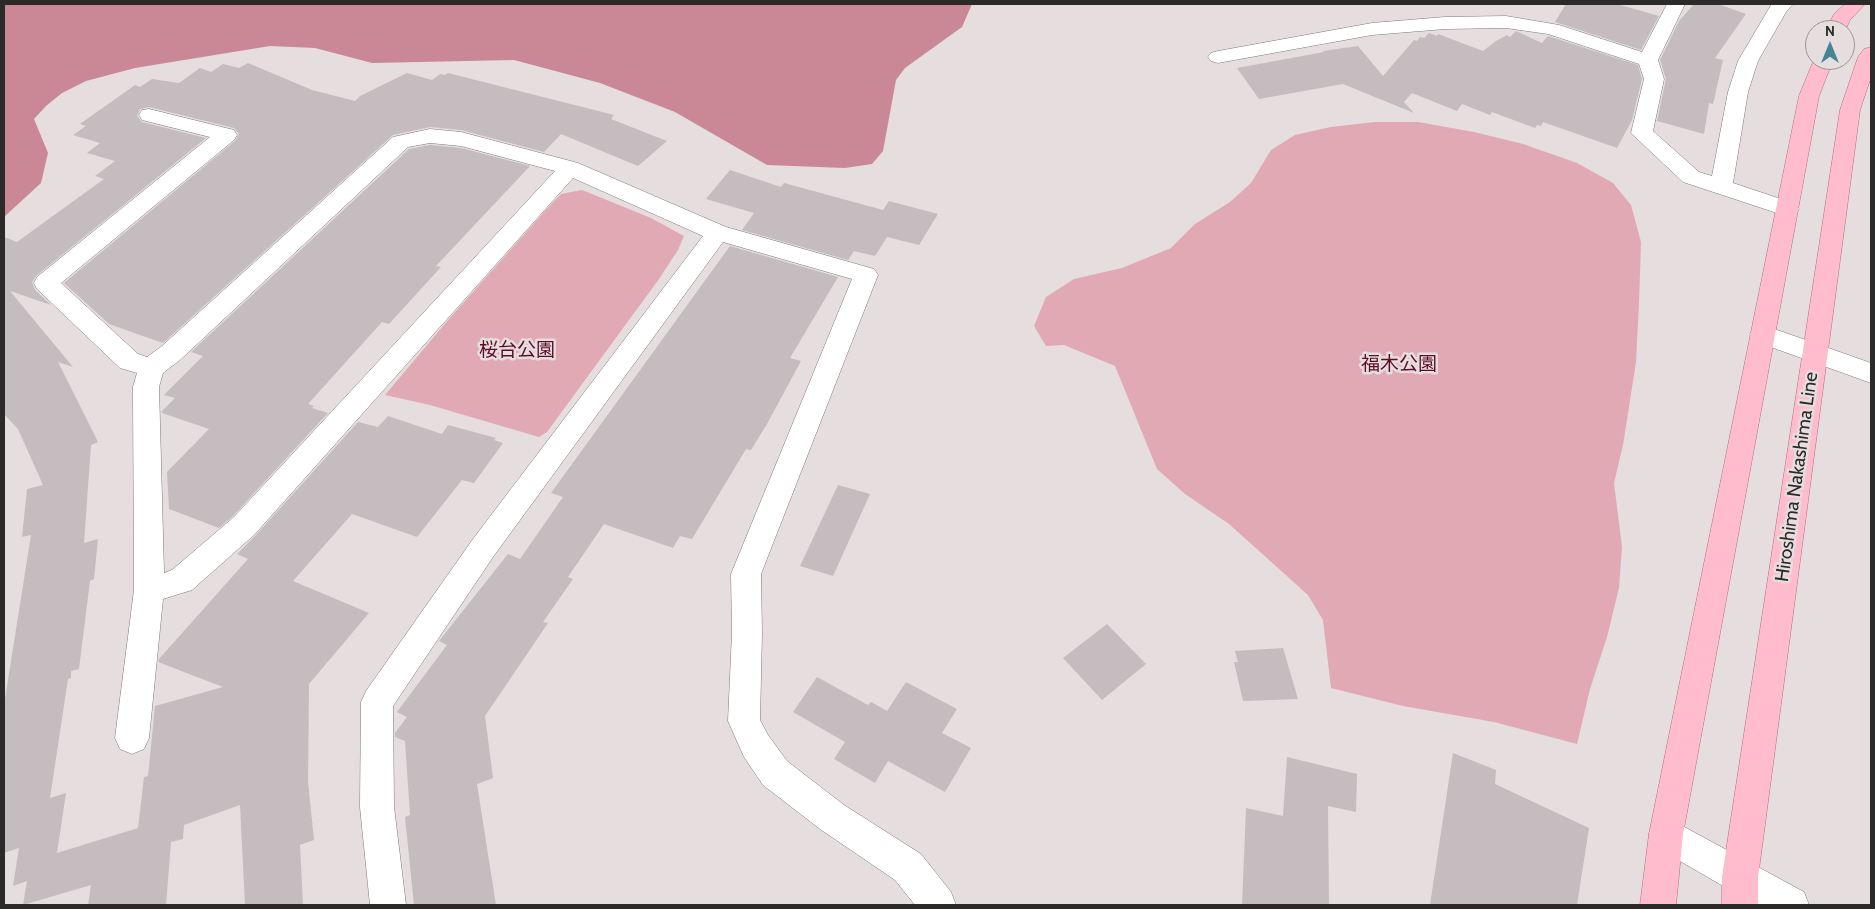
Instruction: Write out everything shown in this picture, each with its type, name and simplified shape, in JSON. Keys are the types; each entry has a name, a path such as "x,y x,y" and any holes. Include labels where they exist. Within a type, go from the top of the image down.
{"main road":[{"path":"1839,20 1856,4"},
{"name":"Hiroshima Nakashima Line","path":"1740,891 1814,352 1850,110 1871,52"},
{"path":"1658,905 1666,834 1809,96 1819,70"}],"street":[{"path":"1676,4 1648,60 1654,79 1642,133 1691,177 1788,209"},
{"path":"1721,187 1738,92 1748,61 1778,10 1784,4"},
{"path":"1218,57 1372,29 1506,22 1552,29 1648,60"},
{"path":"149,115 226,135 46,283 130,361 151,368"},
{"path":"132,738 149,590 146,387 151,368 171,353 401,142 430,136 461,139 570,168 718,233 866,275 746,574 747,632 744,721 756,746 775,773 832,816 908,867 938,905"},
{"path":"149,590 181,581 244,526 570,168"},
{"path":"388,905 377,807 377,702 483,548 718,233"},
{"path":"1763,334 1871,373"},
{"path":"1666,834 1740,891 1791,905"}],"green space":[{"name":"福木公園","path":"1375,122 1418,122 1474,132 1523,144 1577,163 1613,183 1631,205 1641,242 1636,362 1623,445 1614,483 1622,547 1619,588 1607,637 1590,689 1577,744 1494,722 1403,706 1331,688 1323,620 1308,595 1229,524 1185,494 1157,469 1115,366 1064,345 1046,346 1034,326 1046,297 1074,279 1122,268 1171,248 1195,224 1230,202 1251,183 1271,150 1295,135 1331,127"},
{"name":"桜台公園","path":"582,190 651,218 684,236 678,250 659,279 547,432 539,437 430,405 385,395 449,319 561,194"}],"shaded area":[{"path":"4,4 972,4 962,27 905,68 896,80 883,151 872,164 845,168 767,165 675,112 600,83 514,60 372,63 315,48 270,46 135,68 86,81 62,93 34,119 48,153 41,183 4,217"}],"building":[{"path":"1566,4 1617,4 1659,16 1641,50 1555,22"},
{"path":"1694,4 1718,4 1746,14 1715,58 1723,60 1713,104 1709,103 1704,134 1657,121 1666,79 1660,60 1679,21"},
{"path":"1516,31 1542,43 1548,36 1638,65 1642,79 1632,120 1617,148 1543,122 1541,126 1537,125 1535,128 1492,112 1490,115 1462,104 1457,111 1412,93 1404,102 1414,113 1343,84 1259,99 1237,68 1358,46 1383,76 1414,40 1417,41 1420,37 1424,38 1429,33 1437,36 1438,34 1483,51 1507,35 1510,37"},
{"path":"248,63 312,90 355,101 360,96 407,73 432,80 440,74 445,75 448,73 614,115 611,119 667,141 638,166 561,134 544,152 461,130 430,127 393,135 163,343 109,324 64,283 235,141 239,134 234,128 149,107 140,109 137,116 142,122 206,138 36,276 32,282 35,290 51,305 10,291 73,367 58,362 98,442 91,445 84,543 98,539 94,579 90,581 79,669 71,671 71,678 68,679 50,798 66,793 57,853 138,828 144,777 148,776 155,706 223,687 158,662 159,659 248,559 237,554 358,422 378,427 388,416 442,434 448,425 496,438 494,440 503,443 474,483 462,480 417,537 352,514 293,581 369,613 309,684 308,781 314,840 300,845 303,905 245,905 240,805 184,825 183,839 171,842 166,905 88,905 91,885 23,905 27,881 13,886 19,848 4,853 4,705 31,535 22,537 27,489 43,485 18,429 4,414 4,237 17,242 104,179 95,176 115,161 87,153 100,143 73,135 86,126 80,124 135,85 140,87 152,79 179,83 200,68 211,72 223,64 239,68"},
{"path":"430,145 461,148 530,166 436,266 441,267 389,324 382,322 308,404 314,406 312,408 328,413 233,516 219,528 169,509 167,472 209,429 162,413 175,398 164,395 203,356 191,352 409,149"},
{"path":"730,170 781,187 784,183 883,210 889,201 938,214 919,245 887,237 875,256 854,251 848,260 742,230 754,213 706,199"},
{"path":"730,246 838,277 790,358 801,361 767,424 751,450 746,449 692,539 680,536 673,548 604,524 568,577 573,579 543,622 548,623 485,716 493,778 477,784 496,905 414,905 405,817 410,815 405,741 395,737 395,733 407,717 397,712 447,645 439,641 508,554 520,559 563,497 551,493"},
{"path":"838,485 870,494 833,576 800,566"},
{"path":"1107,624 1146,664 1102,700 1063,658"},
{"path":"1283,648 1298,699 1243,701 1234,662 1238,662 1235,651"},
{"path":"817,677 868,705 871,702 887,711 906,682 957,709 942,733 971,748 945,792 888,761 875,783 834,759 845,742 793,712"},
{"path":"1453,753 1496,770 1495,784 1589,828 1577,905 1430,905"},
{"path":"1287,757 1357,774 1356,812 1328,806 1329,905 1242,905 1246,808 1283,816"}]}
